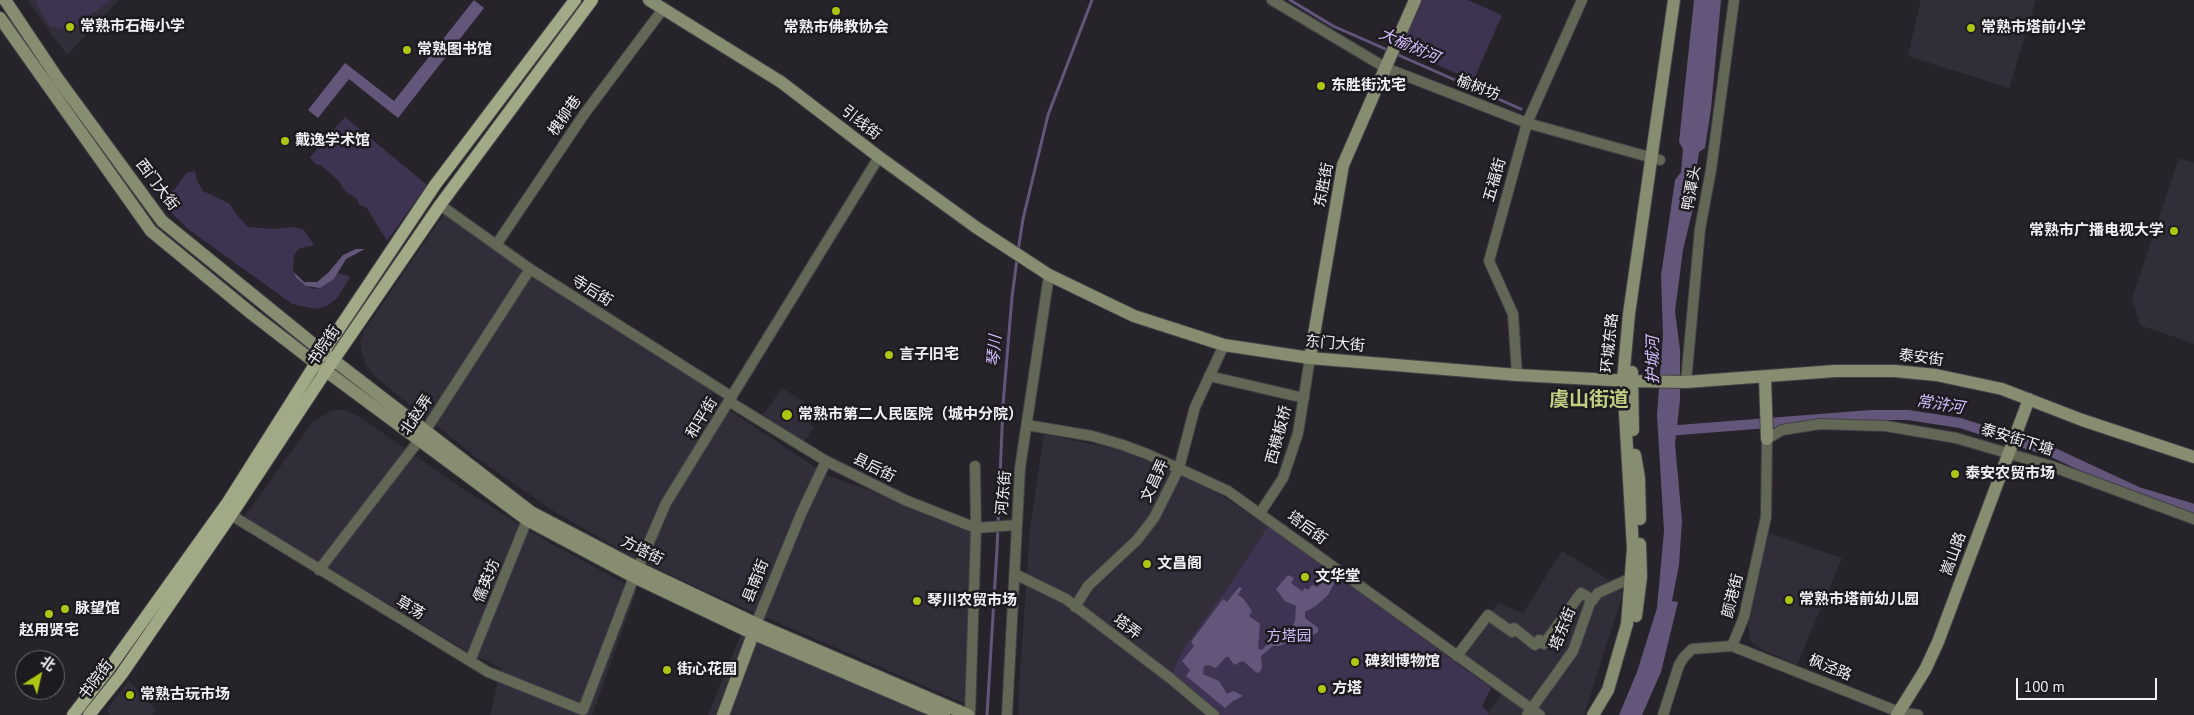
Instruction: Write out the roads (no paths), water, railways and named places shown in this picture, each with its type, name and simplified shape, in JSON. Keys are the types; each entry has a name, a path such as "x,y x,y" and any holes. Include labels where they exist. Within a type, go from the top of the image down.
{"main road":[{"name":"书院街","path":"73,715 110,667 222,510 321,367 435,185 575,0"},
{"name":"书院街","path":"329,355 592,0"},
{"name":"书院街","path":"89,715 120,675 232,515 321,367"}],"street":[{"name":"西门大街","path":"5,0 58,79 162,221 329,355"},
{"name":"引线街","path":"649,0 781,82 976,228 1049,276"},
{"name":"榆树坊","path":"1272,0 1388,64 1527,123 1656,159"},
{"name":"东胜街","path":"1310,358 1343,164 1415,0"},
{"name":"五福街","path":"1517,375 1513,314 1489,261 1527,123 1582,0"},
{"name":"环城东路","path":"1656,159 1674,0"},
{"name":"环城东路","path":"1602,715 1616,689 1634,624 1636,578 1633,548 1627,381 1629,314 1656,159 1679,0"},
{"name":"鸭潭头","path":"1686,382 1700,228 1711,170 1734,0"},
{"name":"槐柳巷","path":"496,244 584,113 663,9"},
{"name":"西门大街","path":"0,18 151,231 321,367"},
{"name":"和平街","path":"583,710 636,572 666,503 879,157"},
{"name":"寺后街","path":"440,205 530,269 731,399"},
{"name":"北赵弄","path":"319,570 422,434 530,269"},
{"name":"东门大街","path":"1049,276 1134,316 1224,345 1310,358 1517,375 1627,381"},
{"name":"河东街","path":"1007,715 1020,468 1049,276"},
{"name":"文昌弄","path":"1075,607 1088,586 1136,540 1154,518 1178,468 1195,407 1224,345"},
{"name":"方塔街","path":"329,355 422,434 529,516 636,572 755,629 944,715"},
{"name":"西横板桥","path":"1260,513 1283,478 1298,434 1310,358"},
{"name":"方塔街","path":"321,367 422,434"},
{"name":"泰安街","path":"1627,381 1686,382 1835,371 1895,371 1980,384 2029,399 2082,420 2194,457"},
{"path":"1209,376 1304,398"},
{"path":"1765,377 1767,439"},
{"name":"县后街","path":"731,399 826,461 905,500 976,528"},
{"name":"嵩山路","path":"1898,714 1925,670 1938,642 2029,399"},
{"name":"泰安街下塘","path":"1767,439 1782,430 1820,424 1886,426 1956,438 2051,466 2194,519"},
{"name":"塔后街","path":"1027,425 1092,436 1147,454 1228,491 1533,713"},
{"name":"颜港街","path":"1732,646 1744,617 1766,517 1767,439"},
{"name":"县南街","path":"723,715 801,514 826,461"},
{"name":"河东街","path":"969,715 976,528 975,466"},
{"name":"草荡","path":"232,515 488,672 583,710"},
{"name":"儒英坊","path":"470,661 529,516"},
{"path":"976,528 1016,525"},
{"name":"塔弄","path":"1015,574 1066,599 1170,678 1214,715"},
{"name":"环城东路","path":"1594,715 1608,690 1627,624 1636,578"},
{"name":"塔东街","path":"1533,713 1573,651 1584,616 1598,593 1636,578"},
{"path":"1457,656 1488,615 1512,632 1514,628 1535,645 1539,640 1544,644 1582,593 1593,600"},
{"name":"方塔街","path":"755,629 969,715"},
{"path":"1663,715 1679,665 1684,657 1692,649 1732,646"},
{"name":"枫泾路","path":"1732,646 1898,714 1918,715"}],"waterway":[{"name":"琴川","path":"1018,251 1023,219 1048,115 1092,0"},
{"name":"大榆树河","path":"1290,0 1333,26 1390,51"},
{"name":"大榆树河","path":"1396,54 1521,109"},
{"name":"琴川","path":"987,715 1003,405 1017,259"},
{"name":"常浒河","path":"1666,431 1871,415 1908,415 1960,423 2052,452 2138,492 2194,509"}],"place":[{"name":"常熟市佛教协会","path":"836,11"},
{"name":"常熟市石梅小学","path":"70,27"},
{"name":"常熟市塔前小学","path":"1971,28"},
{"name":"常熟图书馆","path":"407,50"},
{"name":"东胜街沈宅","path":"1321,86"},
{"name":"戴逸学术馆","path":"285,141"},
{"name":"常熟市广播电视大学","path":"2174,231"},
{"name":"言子旧宅","path":"889,355"},
{"name":"常熟市第二人民医院（城中分院）","path":"787,415"},
{"name":"泰安农贸市场","path":"1955,474"},
{"name":"文昌阁","path":"1147,564"},
{"name":"文华堂","path":"1305,577"},
{"name":"常熟市塔前幼儿园","path":"1789,600"},
{"name":"琴川农贸市场","path":"917,601"},
{"name":"脉望馆","path":"65,609"},
{"name":"赵用贤宅","path":"49,614"},
{"name":"碑刻博物馆","path":"1355,662"},
{"name":"街心花园","path":"667,670"},
{"name":"方塔","path":"1322,689"},
{"name":"常熟古玩市场","path":"130,695"}],"district":[{"name":"虞山街道","path":"1589,400"}],"water label":[{"name":"护城河","path":"1653,360"}],"park label":[{"name":"方塔园","path":"1289,637"}]}
